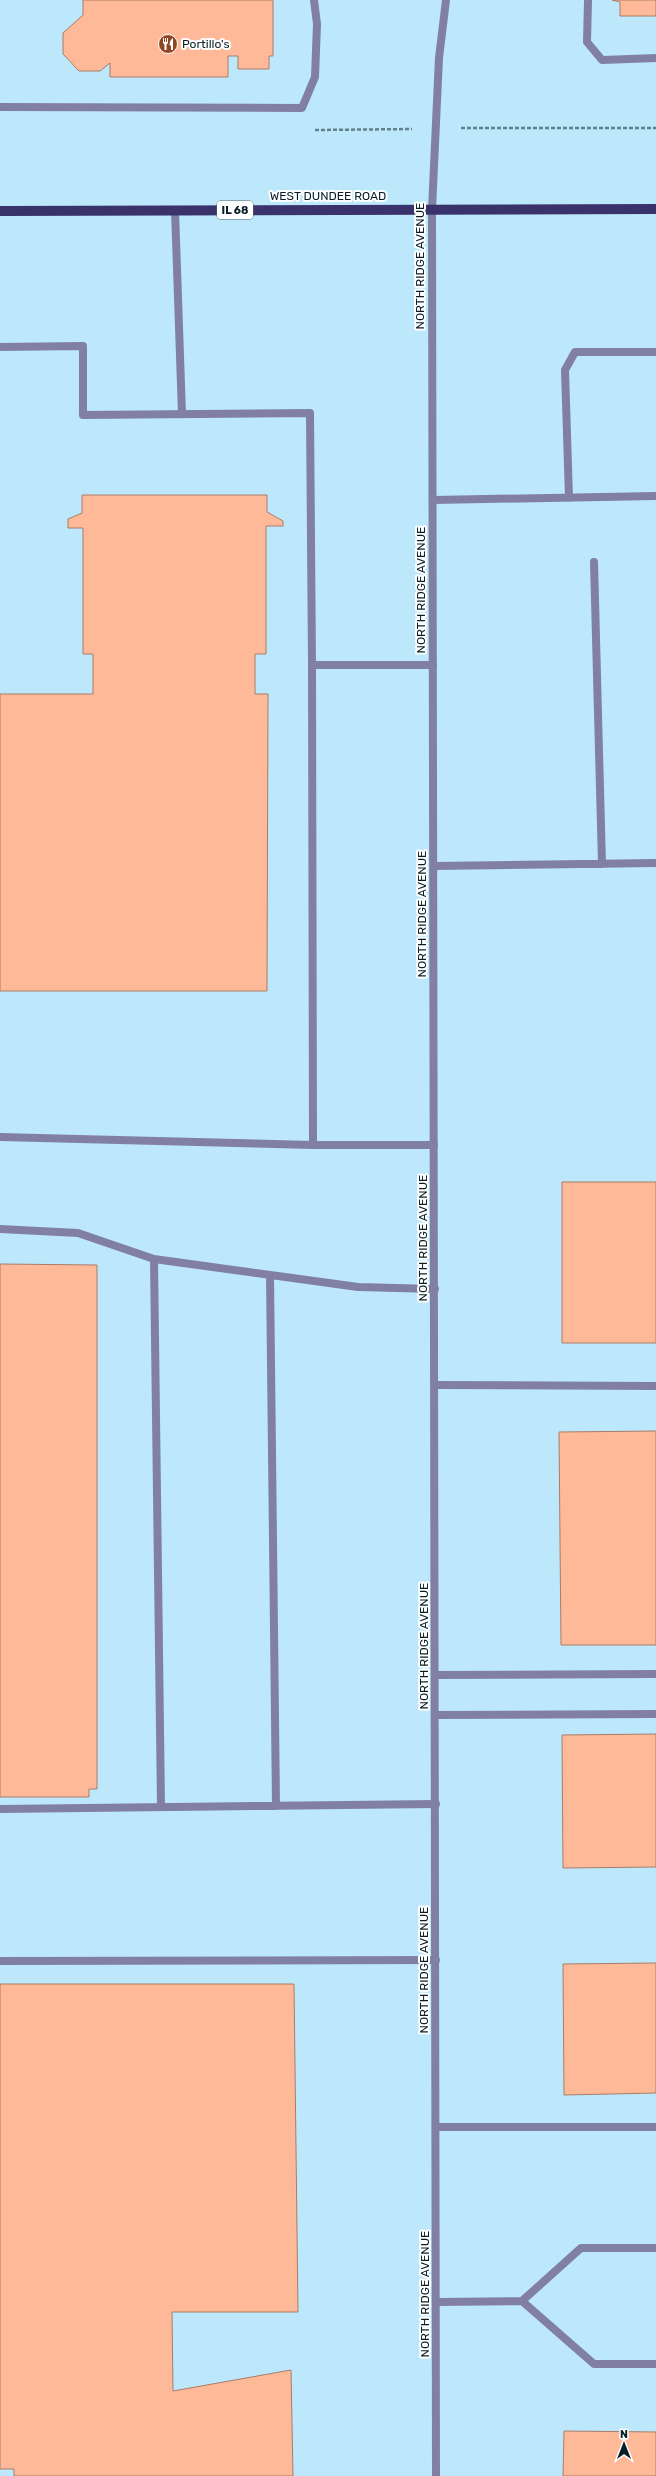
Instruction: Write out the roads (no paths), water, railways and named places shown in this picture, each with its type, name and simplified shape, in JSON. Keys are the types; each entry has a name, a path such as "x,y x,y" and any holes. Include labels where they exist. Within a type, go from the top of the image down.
{"main road":[{"name":"WEST DUNDEE ROAD","path":"0,211 656,209"}],"street":[{"path":"0,107 302,108 315,77 317,24 314,0"},
{"name":"NORTH RIDGE AVENUE","path":"436,2476 437,2127 432,209 439,58 446,0"},
{"path":"588,0 587,42 602,60 656,58"},
{"path":"175,210 182,414"},
{"path":"0,347 83,346 83,415 310,413 313,1145"},
{"path":"569,498 565,370 575,352 656,352"},
{"path":"433,500 656,496"},
{"path":"594,562 602,864"},
{"path":"312,665 433,665"},
{"path":"434,866 656,863"},
{"path":"0,1138 313,1145 434,1145"},
{"path":"0,1229 78,1233 154,1259 270,1275 358,1287 435,1289"},
{"path":"154,1259 161,1807"},
{"path":"270,1275 276,1806"},
{"path":"435,1385 656,1386"},
{"path":"436,1675 656,1674"},
{"path":"436,1715 656,1714"},
{"path":"0,1809 436,1804"},
{"path":"0,1961 436,1960"},
{"path":"437,2127 656,2127"},
{"path":"437,2302 522,2301 581,2248 656,2248"},
{"path":"522,2301 594,2364 656,2364"}],"place":[{"name":"Portillo's","path":"168,44"}]}
